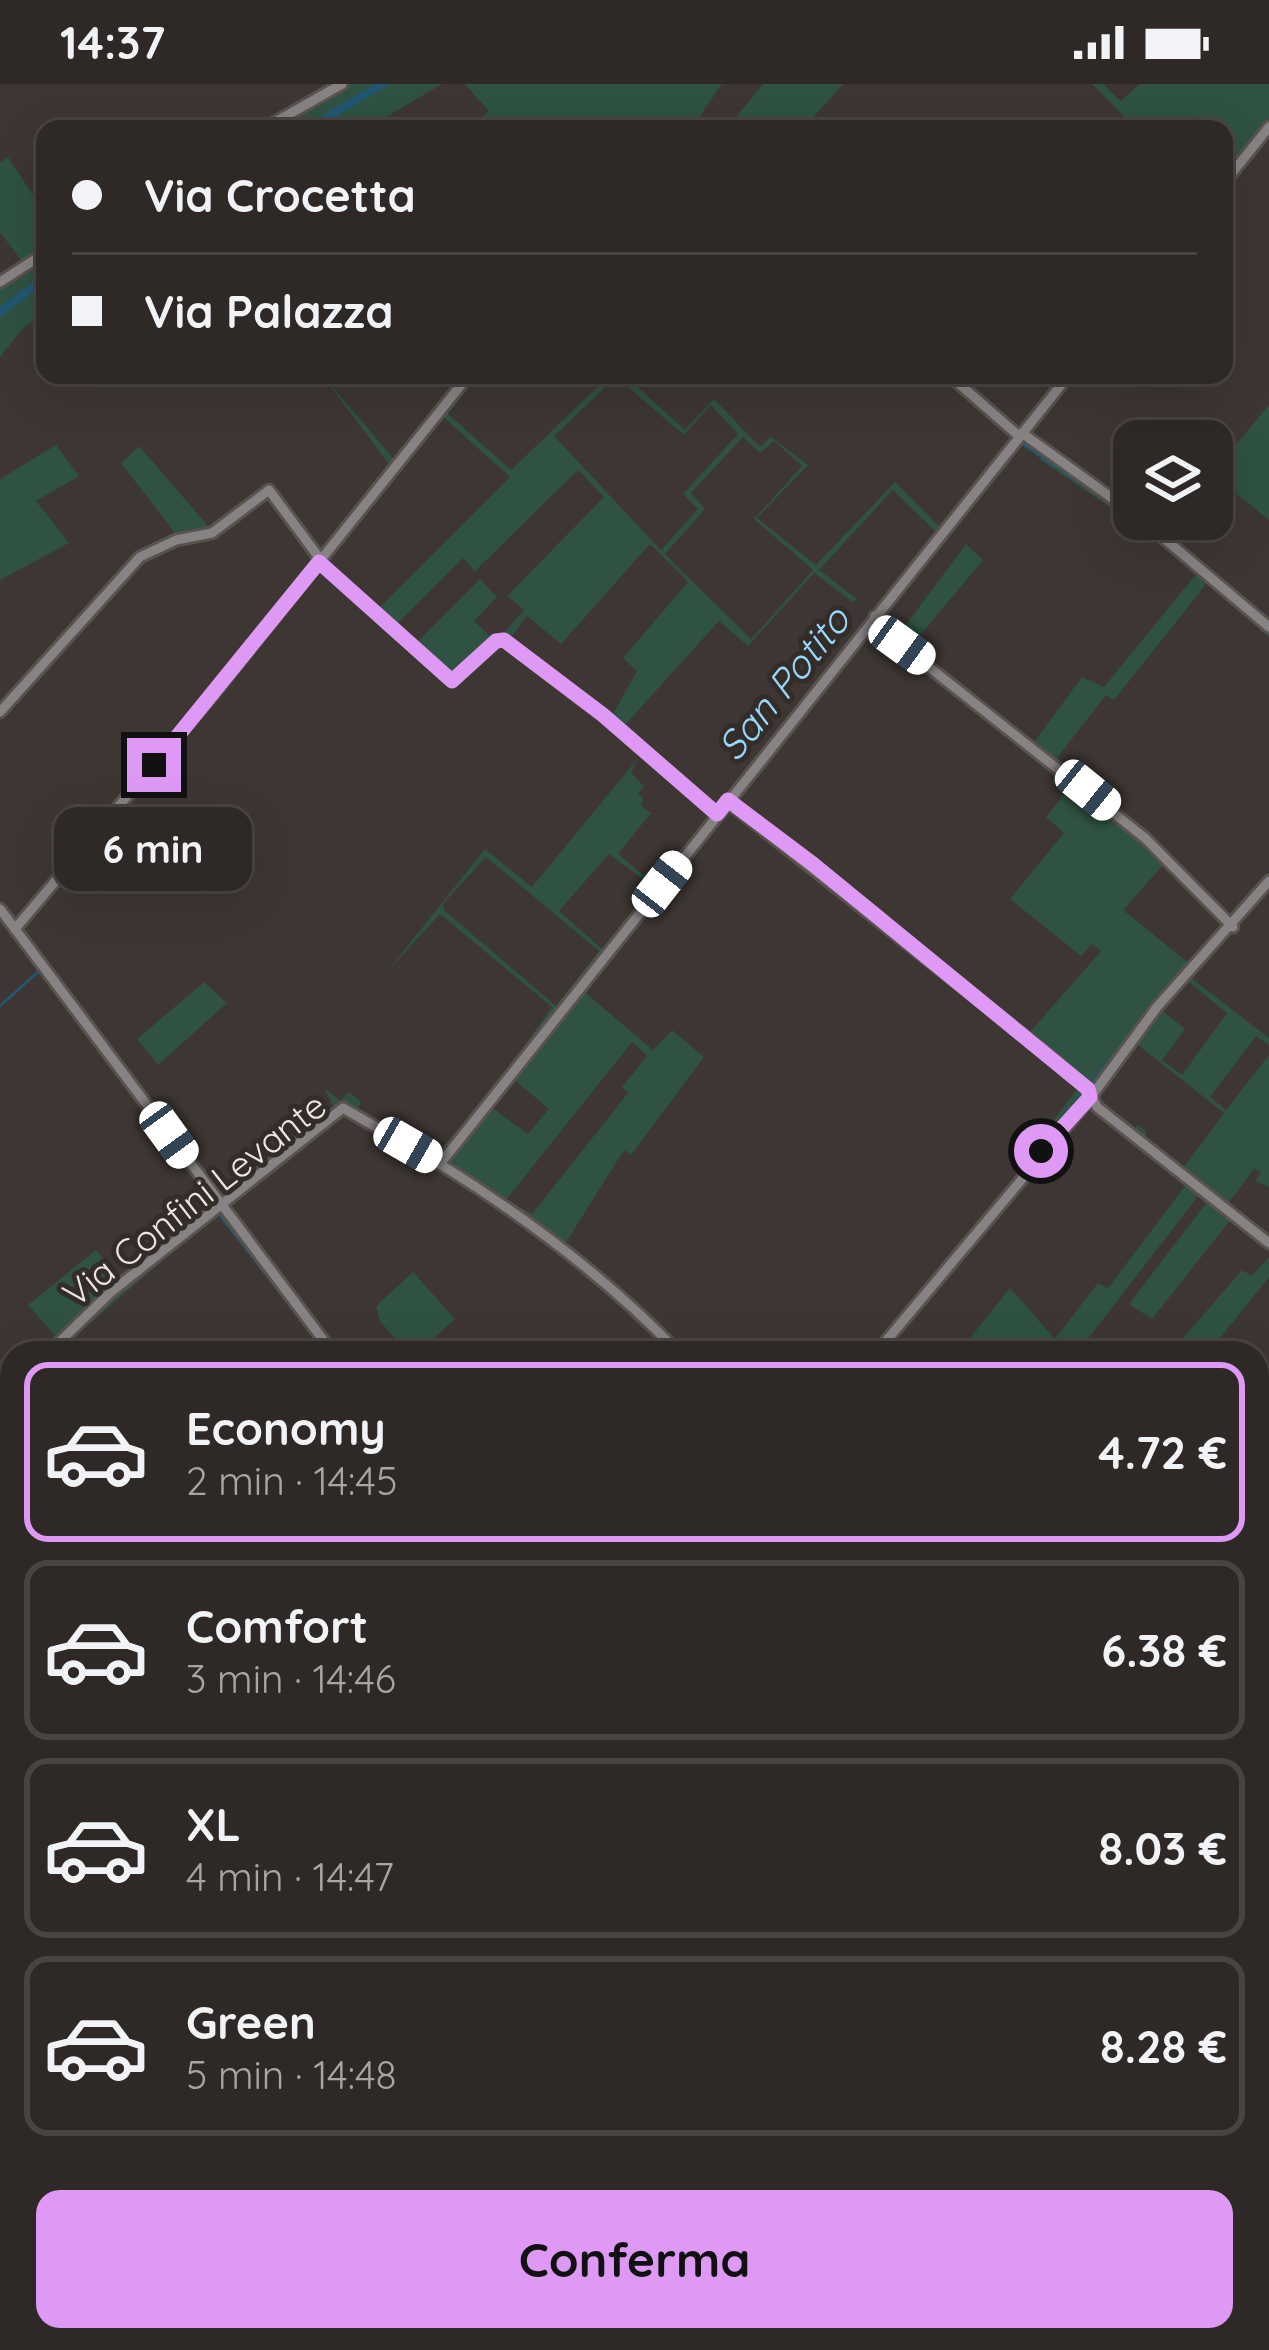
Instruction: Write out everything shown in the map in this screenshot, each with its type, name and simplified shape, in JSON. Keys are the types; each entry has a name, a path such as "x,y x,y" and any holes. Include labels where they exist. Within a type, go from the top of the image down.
{"street":[{"path":"279,120 342,84"},
{"path":"1233,172 1269,128"},
{"path":"0,281 36,259"},
{"path":"15,928 462,384"},
{"path":"961,384 1021,435 1113,500"},
{"path":"668,1341 638,1310 519,1213 440,1164 1062,384"},
{"path":"0,712 140,557 176,540 212,532 269,490 319,561 452,681 496,641 504,640 603,715 717,814"},
{"path":"1165,540 1269,627"},
{"path":"875,616 902,645 1145,838 1233,927"},
{"path":"728,800 1046,1053 1090,1097 1269,1244"},
{"path":"886,1341 1090,1097 1156,1007 1233,927 1269,881"},
{"path":"0,909 324,1341"},
{"name":"Via Confini Levante","path":"60,1341 111,1292 344,1108 440,1164"}],"green space":[{"path":"331,84 442,84 381,120 278,120"},
{"path":"465,84 722,84 697,120 478,120 489,111"},
{"path":"763,84 843,84 811,120 733,120"},
{"path":"1092,84 1103,84 1121,101 1140,84 1269,84 1269,134 1233,179 1233,120 1127,120"},
{"path":"8,157 36,200 36,319 0,357 0,276 21,260 0,232 0,162"},
{"path":"329,384 395,460 454,384 470,384 448,414 511,470 601,384 609,384 554,436 661,550 698,509 683,494 738,434 711,405 684,435 624,384 634,384 685,430 714,399 760,447 771,437 808,465 757,518 816,565 895,482 940,527 1000,452 1011,461 890,605 883,600 936,532 893,490 819,570 857,599 853,602 814,573 748,646 719,621 625,725 612,716 637,671 623,658 688,582 650,544 561,644 527,616 509,640 501,636 524,610 507,596 604,497 578,470 475,571 463,558 396,625 416,643 480,579 497,597 474,621 492,638 452,675 437,663 428,670 326,576 335,569 378,609 510,477 441,415 394,471","holes":["743,437 760,453 774,441 802,466 754,519 813,570 751,639 665,554 705,509 691,493"]},
{"path":"1269,405 1269,520 1233,491 1233,449"},
{"path":"56,445 79,476 36,501 69,543 0,580 0,479"},
{"path":"139,446 209,527 218,521 222,530 169,550 159,540 176,534 121,463"},
{"path":"1054,452 1113,493 1113,509 1039,459"},
{"path":"1158,540 1177,540 1269,622 1269,637 1207,583 1114,700 1106,695 1057,758 1186,871 1180,878 1165,863 1123,910 1196,969 1190,977 1269,1038 1269,1045 1256,1036 1210,1097 1226,1110 1269,1055 1269,1187 1255,1181 1261,1172 1254,1169 1227,1205 1236,1213 1152,1319 1129,1304 1207,1202 1199,1195 1086,1341 968,1341 1010,1288 1055,1339 1098,1283 1108,1288 1185,1186 1091,1111 1081,1112 1029,1173 1019,1165 1078,1088 996,1021 1004,1011 1030,1032 1101,951 1092,944 1081,956 1010,899 1064,833 1046,817 1065,793 1052,782 1055,777 1026,753 1082,677 1104,687 1197,573","holes":["1185,979 1227,1013 1182,1075 1162,1060 1185,1029 1160,1009","1134,1042 1224,1113 1183,1168 1144,1139 1147,1132 1138,1125 1134,1130 1096,1095"]},
{"path":"966,544 983,560 912,645 899,634"},
{"path":"638,758 631,773 644,786 638,793 644,800 640,805 651,813 618,854 654,884 683,850 688,854 581,989 653,1050 672,1030 704,1057 631,1155 624,1150 565,1244 659,1324 652,1332 529,1226 350,1117 337,1118 238,1196 228,1187 334,1108 324,1088 341,1101 348,1092 361,1101 358,1110 436,1155 490,1094 491,1107 528,1134 549,1109 512,1078 519,1069 512,1063 552,1007 440,914 386,973 485,849 532,887","holes":["609,854 652,886 602,949 559,911","486,857 599,951 556,1006 444,910 443,904","632,1042 647,1056 622,1087 628,1093 532,1214 506,1200"]},
{"path":"204,982 227,1003 158,1065 137,1039"},
{"path":"187,1220 197,1231 69,1341 53,1341 56,1337 28,1305 96,1250 119,1277"},
{"path":"1269,1257 1269,1277 1218,1341 1181,1341 1242,1270 1252,1276"},
{"path":"413,1272 455,1319 430,1341 397,1341 380,1321 376,1306"}],"waterway":[{"path":"322,120 383,84"},
{"path":"0,312 36,285"},
{"name":"San Potito","path":"1020,442 1113,505"},
{"name":"San Potito","path":"458,683 480,661"},
{"name":"San Potito","path":"718,807 784,726"},
{"name":"San Potito","path":"0,1006 39,971"},
{"path":"1166,990 1179,975"},
{"path":"1091,1084 1148,1011"},
{"path":"965,1241 1085,1092"},
{"path":"216,1210 318,1341"},
{"path":"102,1307 131,1282"}],"route":[{"path":"154,765 319,562 452,681 460,679 496,641 504,640 603,715 717,814 728,800 813,864 1088,1089 1090,1097 1041,1151"}]}
